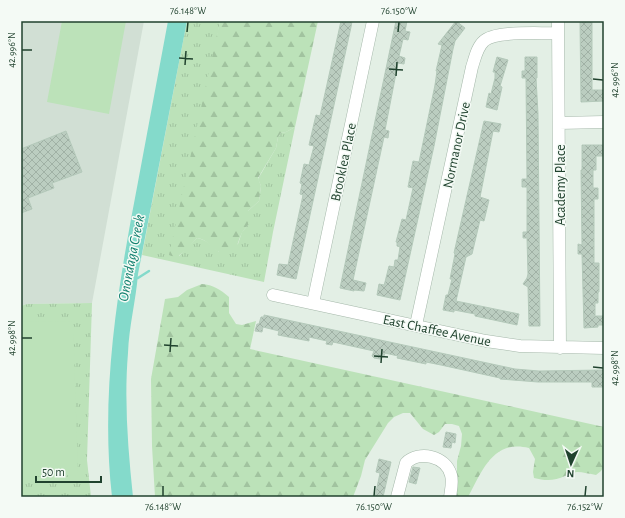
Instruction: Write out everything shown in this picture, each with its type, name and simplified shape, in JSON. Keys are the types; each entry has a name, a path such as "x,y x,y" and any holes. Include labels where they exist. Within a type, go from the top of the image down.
{"street":[{"name":"Brooklea Place","path":"313,303 373,21"},
{"name":"Academy Place","path":"558,21 560,348"},
{"name":"Normanor Drive","path":"416,325 472,66 480,46 485,39 495,36 508,34 558,34"},
{"path":"559,123 604,122"},
{"name":"East Chaffee Avenue","path":"273,295 486,341 520,346 604,348"},
{"path":"397,497 406,464 410,460 423,456 433,457 443,463 450,473 452,483 450,497"}],"shaded area":[{"path":"21,21 144,21 92,303 27,304 21,306"}],"green space":[{"path":"62,21 126,21 109,114 47,102"},
{"path":"187,21 220,21 179,256 197,238 206,242 219,252 238,244 242,232 248,225 248,211 259,201 261,186 258,179 276,148 278,137 281,133 295,127 264,282 142,255"},
{"path":"220,21 318,21 295,127 281,133 278,137 276,148 258,178 261,186 259,201 248,211 248,225 242,232 236,247 229,254 223,254 204,240 197,238 181,254 173,256 169,255"},
{"path":"202,284 210,285 229,297 229,313 236,324 242,325 256,321 250,349 604,427 604,466 596,475 574,472 554,480 538,479 534,478 533,472 535,459 529,448 517,446 506,448 490,459 478,477 468,497 454,497 457,461 461,446 462,434 459,426 445,424 439,432 434,435 423,429 410,413 403,413 394,417 388,423 365,460 353,497 155,497 152,446 151,379 165,299 178,297 187,290"},
{"path":"92,303 87,460 91,497 21,497 21,306 27,304"},
{"path":"73,321 78,475 21,477 21,322"}],"water":[{"name":"Onondaga Creek","path":"168,21 187,21 138,274 130,333 127,371 127,407 128,443 133,497 112,497 108,418 113,339 124,260"}],"building":[{"path":"341,21 352,21 296,279 277,275 279,264 288,265 303,195 300,194 302,184 300,183 304,164 309,165 314,146 309,145 316,115 320,116"},
{"path":"396,21 407,21 405,31 410,32 408,40 403,39 399,56 405,58 404,64 398,63 385,130 389,131 388,138 384,137 353,280 366,283 364,291 354,291 340,288"},
{"path":"456,21 465,28 455,41 453,49 434,146 400,300 377,295 379,284 384,285 389,266 394,267 395,260 398,260 400,247 397,246 396,242 402,219 406,220 413,188 408,187 413,161 419,162 442,45 438,44"},
{"path":"580,21 592,21 592,90 604,90 604,101 581,102"},
{"path":"497,57 508,60 500,86 502,87 497,110 486,107 489,93 491,94 495,78 495,72 493,72"},
{"path":"525,57 537,57 536,78 538,114 540,326 529,326 528,287 523,284 528,274 527,238 523,238 523,232 527,232 527,187 522,187 522,179 527,179 526,78 522,78 522,71 525,71"},
{"path":"484,121 501,124 499,132 493,131 480,197 489,200 484,221 480,220 472,254 466,257 456,301 519,314 517,325 475,316 475,314 454,310 454,312 443,310 446,295 448,295 452,279 450,279 454,253"},
{"path":"66,131 82,172 52,183 54,188 28,198 32,209 21,213 21,149"},
{"path":"582,145 603,145 603,156 596,156 596,170 593,170 593,188 598,188 598,199 594,199 594,263 599,263 599,292 598,303 595,303 595,316 604,316 604,325 584,328 582,254 578,254 578,244 582,245"},
{"path":"264,315 515,369 539,371 604,370 604,387 592,387 592,382 538,382 500,379 441,365 426,362 426,364 397,358 398,356 385,353 380,359 374,358 372,356 374,351 333,342 332,345 326,344 327,341 309,337 309,341 278,335 279,331 263,327 262,332 255,331 257,324 259,324 261,317 264,317"},
{"path":"446,432 456,434 455,443 452,442 451,448 443,447"},
{"path":"379,459 391,462 383,497 375,497 380,473 376,472"},
{"path":"413,467 420,468 416,484 409,482"}],"waterway":[{"name":"Onondaga Creek","path":"138,278 149,271"}]}
